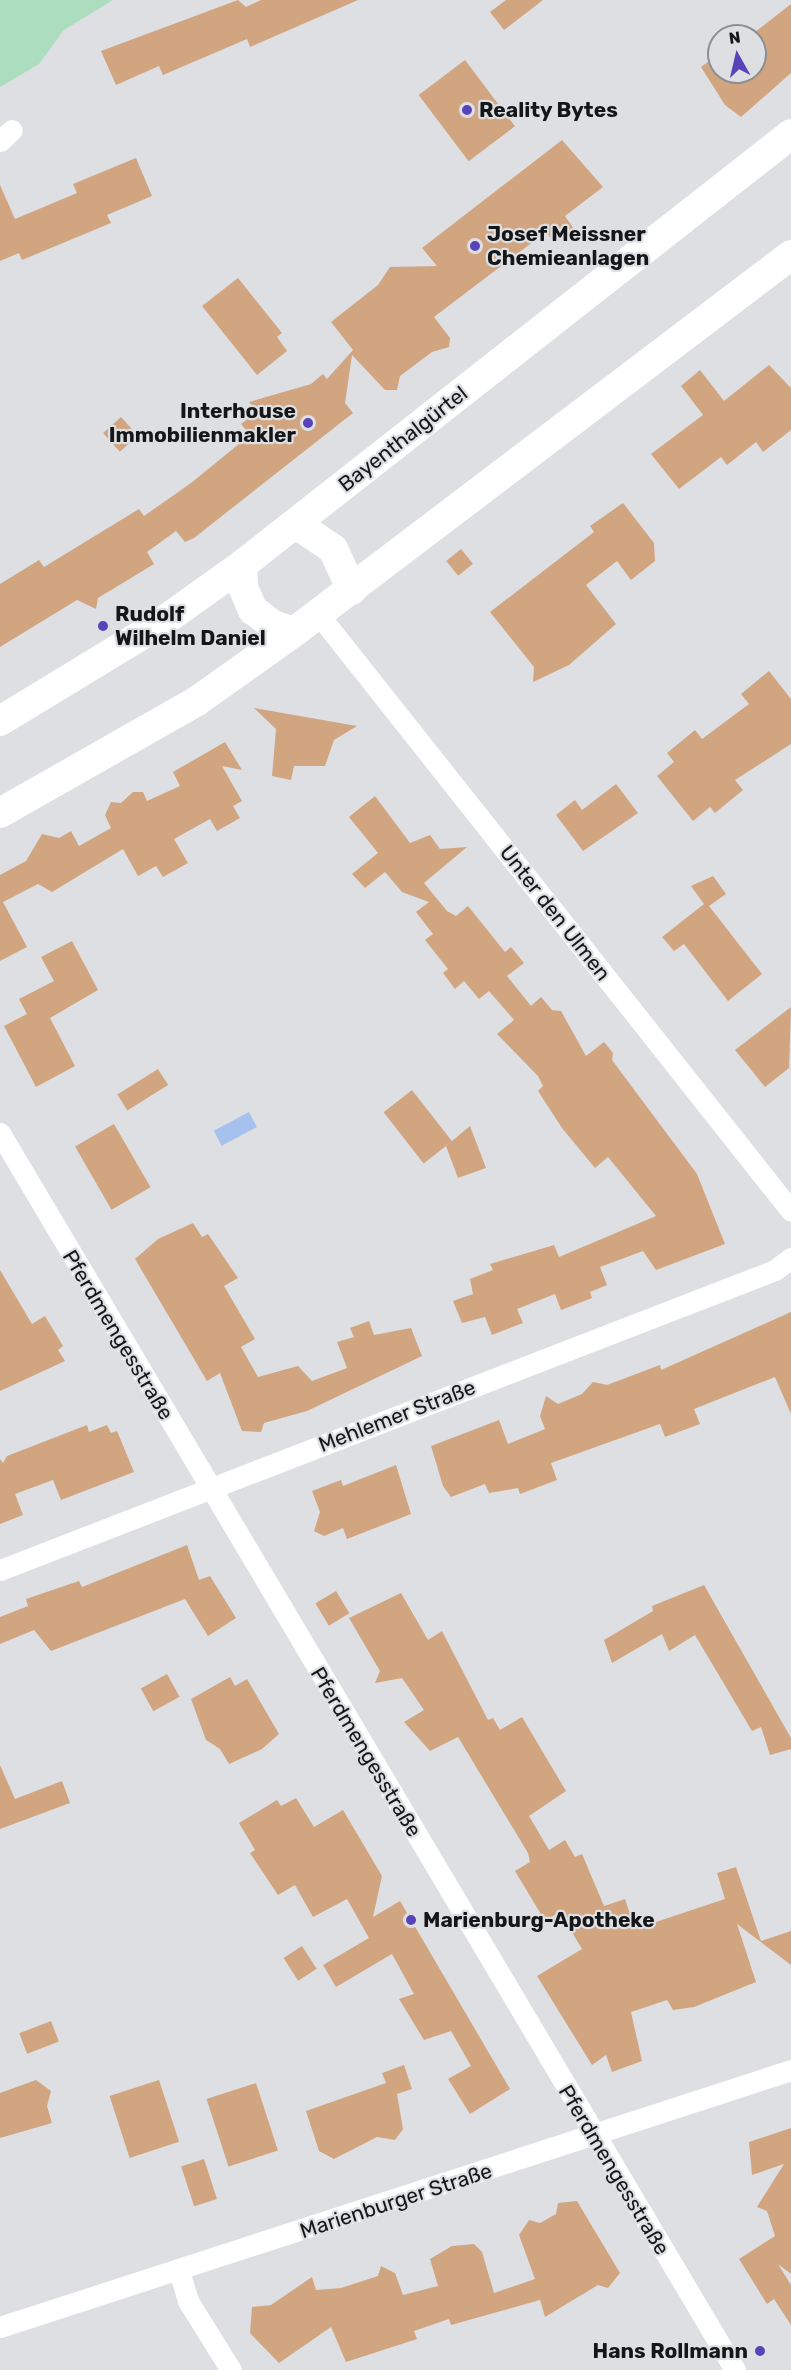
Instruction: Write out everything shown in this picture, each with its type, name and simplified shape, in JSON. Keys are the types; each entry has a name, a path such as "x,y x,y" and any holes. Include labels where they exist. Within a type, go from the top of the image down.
{"main road":[{"name":"Bayenthalgürtel","path":"0,721 158,625 242,565 791,134"},
{"path":"0,813 197,701 319,615 791,255"},
{"path":"296,524 333,549 352,590"},
{"path":"242,565 243,587 253,610 273,625 294,632"}],"street":[{"name":"Unter den Ulmen","path":"319,615 791,1211"},
{"name":"Pferdmengesstraße","path":"0,1133 594,2137 735,2370"},
{"name":"Mehlemer Straße","path":"0,1570 775,1270 791,1258"},
{"name":"Marienburger Straße","path":"0,2327 594,2137 791,2070"},
{"path":"179,2271 188,2301 231,2370"}],"green space":[{"path":"0,0 113,0 64,30 39,64 0,87"}],"water":[{"path":"249,1112 257,1127 222,1146 214,1131"}],"building":[{"path":"238,0 246,7 261,0 358,0 250,47 247,39 163,75 159,66 116,85 101,51"},
{"path":"506,0 543,0 504,30 490,12"},
{"path":"791,4 791,73 741,117 725,105 712,84 767,84 765,24"},
{"name":"Reality Bytes","path":"465,60 515,126 469,161 419,95"},
{"path":"707,63 707,76 701,67"},
{"path":"562,140 603,187 565,216 574,229 555,243 546,232 434,317 450,338 449,347 432,352 400,376 397,390 385,390 352,355 345,403 353,413 194,538 185,542 176,531 147,552 154,564 98,598 96,609 77,600 0,647 0,584 39,560 44,567 139,509 144,516 191,483 250,435 241,424 257,412 249,402 311,384 323,374 327,379 353,350 331,322 378,285 390,267 437,266 422,248"},
{"path":"136,158 152,196 107,215 111,223 22,260 19,253 0,261 0,185 15,219 77,193 73,184"},
{"path":"238,278 282,333 277,337 287,351 257,375 202,306"},
{"path":"769,365 791,388 791,430 763,452 756,442 727,465 721,457 679,489 651,454 703,415 681,386 700,370 724,401"},
{"path":"121,417 138,436 120,452 103,433"},
{"path":"623,503 654,543 655,561 631,580 617,561 586,585 616,624 569,665 533,682 534,667 490,612 594,532 590,526"},
{"path":"461,549 473,564 458,576 446,561"},
{"path":"769,671 791,699 791,744 735,780 743,790 715,813 710,807 693,821 657,776 674,762 667,753 695,730 702,739 749,704 741,694"},
{"path":"254,708 357,726 334,740 325,766 294,766 291,780 272,776 276,729"},
{"path":"225,742 242,770 222,766 242,801 233,806 240,818 217,831 210,819 174,839 188,863 163,877 156,866 138,876 123,849 52,892 38,884 3,902 27,947 0,961 0,875 26,861 42,834 59,838 71,831 79,846 111,828 105,815 111,802 121,803 133,792 143,792 147,801 180,786 173,772"},
{"path":"616,784 638,813 583,851 556,815 575,800 582,810"},
{"path":"375,796 410,843 430,835 440,849 467,847 424,883 447,911 456,916 468,906 505,952 511,947 524,963 507,976 531,1006 541,997 552,1010 561,1011 586,1056 604,1042 613,1053 612,1060 697,1174 725,1244 656,1270 643,1251 600,1267 607,1285 590,1292 592,1298 561,1310 555,1294 517,1309 523,1323 492,1335 485,1317 462,1323 453,1301 473,1294 470,1279 493,1270 490,1264 554,1245 559,1257 656,1216 608,1157 595,1168 562,1128 538,1091 543,1086 538,1076 497,1034 514,1020 489,991 479,999 464,981 455,989 443,973 448,969 425,940 433,934 416,912 429,902 402,892 385,872 365,888 352,874 378,853 349,817"},
{"path":"713,876 726,894 709,906 762,974 728,1001 684,944 674,951 662,937 704,904 691,886"},
{"path":"72,941 98,990 50,1018 75,1066 36,1087 4,1026 27,1014 19,999 54,981 41,957"},
{"path":"791,1007 789,1068 765,1087 735,1050"},
{"path":"158,1069 168,1085 127,1111 117,1094"},
{"path":"412,1090 452,1141 424,1163 384,1112"},
{"path":"114,1124 150,1187 112,1210 75,1146"},
{"path":"470,1126 486,1168 458,1178 446,1146"},
{"path":"193,1223 202,1237 208,1234 238,1278 224,1286 255,1339 241,1347 258,1377 298,1366 312,1381 347,1368 337,1342 354,1337 350,1328 369,1321 374,1335 411,1328 422,1356 307,1411 264,1423 261,1432 242,1431 220,1373 207,1381 135,1259 158,1239"},
{"path":"0,1270 32,1324 45,1316 63,1346 58,1350 65,1361 0,1391"},
{"path":"791,1312 791,1414 775,1377 694,1409 700,1424 665,1437 660,1424 551,1463 557,1480 520,1494 518,1488 489,1493 485,1484 451,1497 443,1486 431,1446 499,1420 508,1444 545,1429 540,1416 546,1396 558,1404 582,1394 593,1382 607,1385 660,1365 661,1370"},
{"path":"87,1425 89,1432 107,1425 111,1433 117,1431 134,1472 61,1500 53,1480 15,1494 23,1515 0,1524 0,1459 3,1463 7,1456"},
{"path":"396,1465 411,1514 347,1539 343,1528 324,1536 314,1531 320,1512 312,1491 341,1480 343,1486"},
{"path":"187,1545 199,1580 210,1576 236,1618 208,1636 185,1599 51,1651 34,1630 0,1644 0,1617 28,1606 26,1599 79,1581 82,1587"},
{"path":"704,1585 791,1738 791,1749 770,1755 761,1727 752,1731 695,1635 669,1651 662,1634 612,1663 604,1640 653,1611 652,1606"},
{"path":"336,1591 349,1613 329,1626 315,1603"},
{"path":"401,1593 428,1640 442,1631 488,1720 493,1718 500,1730 522,1717 566,1791 529,1816 549,1850 565,1840 575,1857 582,1854 604,1906 625,1899 635,1929 725,1899 717,1873 736,1867 761,1941 791,1931 791,1965 737,1924 756,1982 694,2007 673,2010 667,2000 631,2012 642,2061 612,2072 606,2055 592,2065 537,1976 582,1949 560,1912 545,1921 515,1871 530,1862 528,1853 458,1737 430,1751 404,1722 424,1710 402,1678 375,1683 380,1671 349,1618"},
{"path":"167,1674 180,1697 153,1711 141,1689"},
{"path":"230,1677 235,1686 247,1679 279,1734 262,1749 229,1764 220,1749 206,1740 191,1699"},
{"path":"0,1765 15,1799 62,1781 70,1803 0,1829"},
{"path":"296,1798 314,1827 343,1810 382,1876 373,1917 400,1901 510,2089 470,2114 448,2079 471,2066 451,2031 424,2040 399,1999 414,1994 392,1954 336,1987 323,1965 369,1938 347,1899 313,1917 295,1885 278,1895 250,1853 255,1850 239,1823 277,1800 281,1806"},
{"path":"302,1946 317,1969 298,1981 284,1958"},
{"path":"51,2021 59,2042 27,2054 19,2033"},
{"path":"404,2065 412,2089 397,2094 403,2129 395,2140 377,2137 334,2159 319,2151 306,2111 386,2083 382,2073"},
{"path":"36,2080 51,2091 47,2106 52,2123 0,2138 0,2093"},
{"path":"159,2080 179,2142 130,2158 110,2096"},
{"path":"256,2083 278,2151 228,2167 207,2099"},
{"path":"791,2128 791,2274 778,2264 791,2285 791,2325 774,2299 767,2304 739,2259 775,2236 767,2211 757,2207 784,2164 752,2175 749,2142"},
{"path":"204,2159 217,2199 194,2206 181,2166"},
{"path":"577,2201 620,2273 608,2288 598,2285 545,2317 540,2300 451,2325 449,2319 414,2331 417,2339 346,2362 331,2327 279,2363 250,2333 252,2307 271,2305 312,2277 316,2290 341,2288 378,2276 381,2266 395,2273 403,2295 438,2286 430,2259 452,2246 474,2244 482,2252 494,2293 535,2279 519,2235 529,2220 540,2223 556,2214 558,2203"}],"place":[{"name":"Reality Bytes","path":"467,110"},
{"name":"Josef Meissner Chemieanlagen","path":"475,246"},
{"name":"Interhouse Immobilienmakler","path":"308,423"},
{"name":"Rudolf Wilhelm Daniel","path":"103,626"},
{"name":"Marienburg-Apotheke","path":"411,1920"},
{"name":"Hans Rollmann","path":"760,2351"}]}
